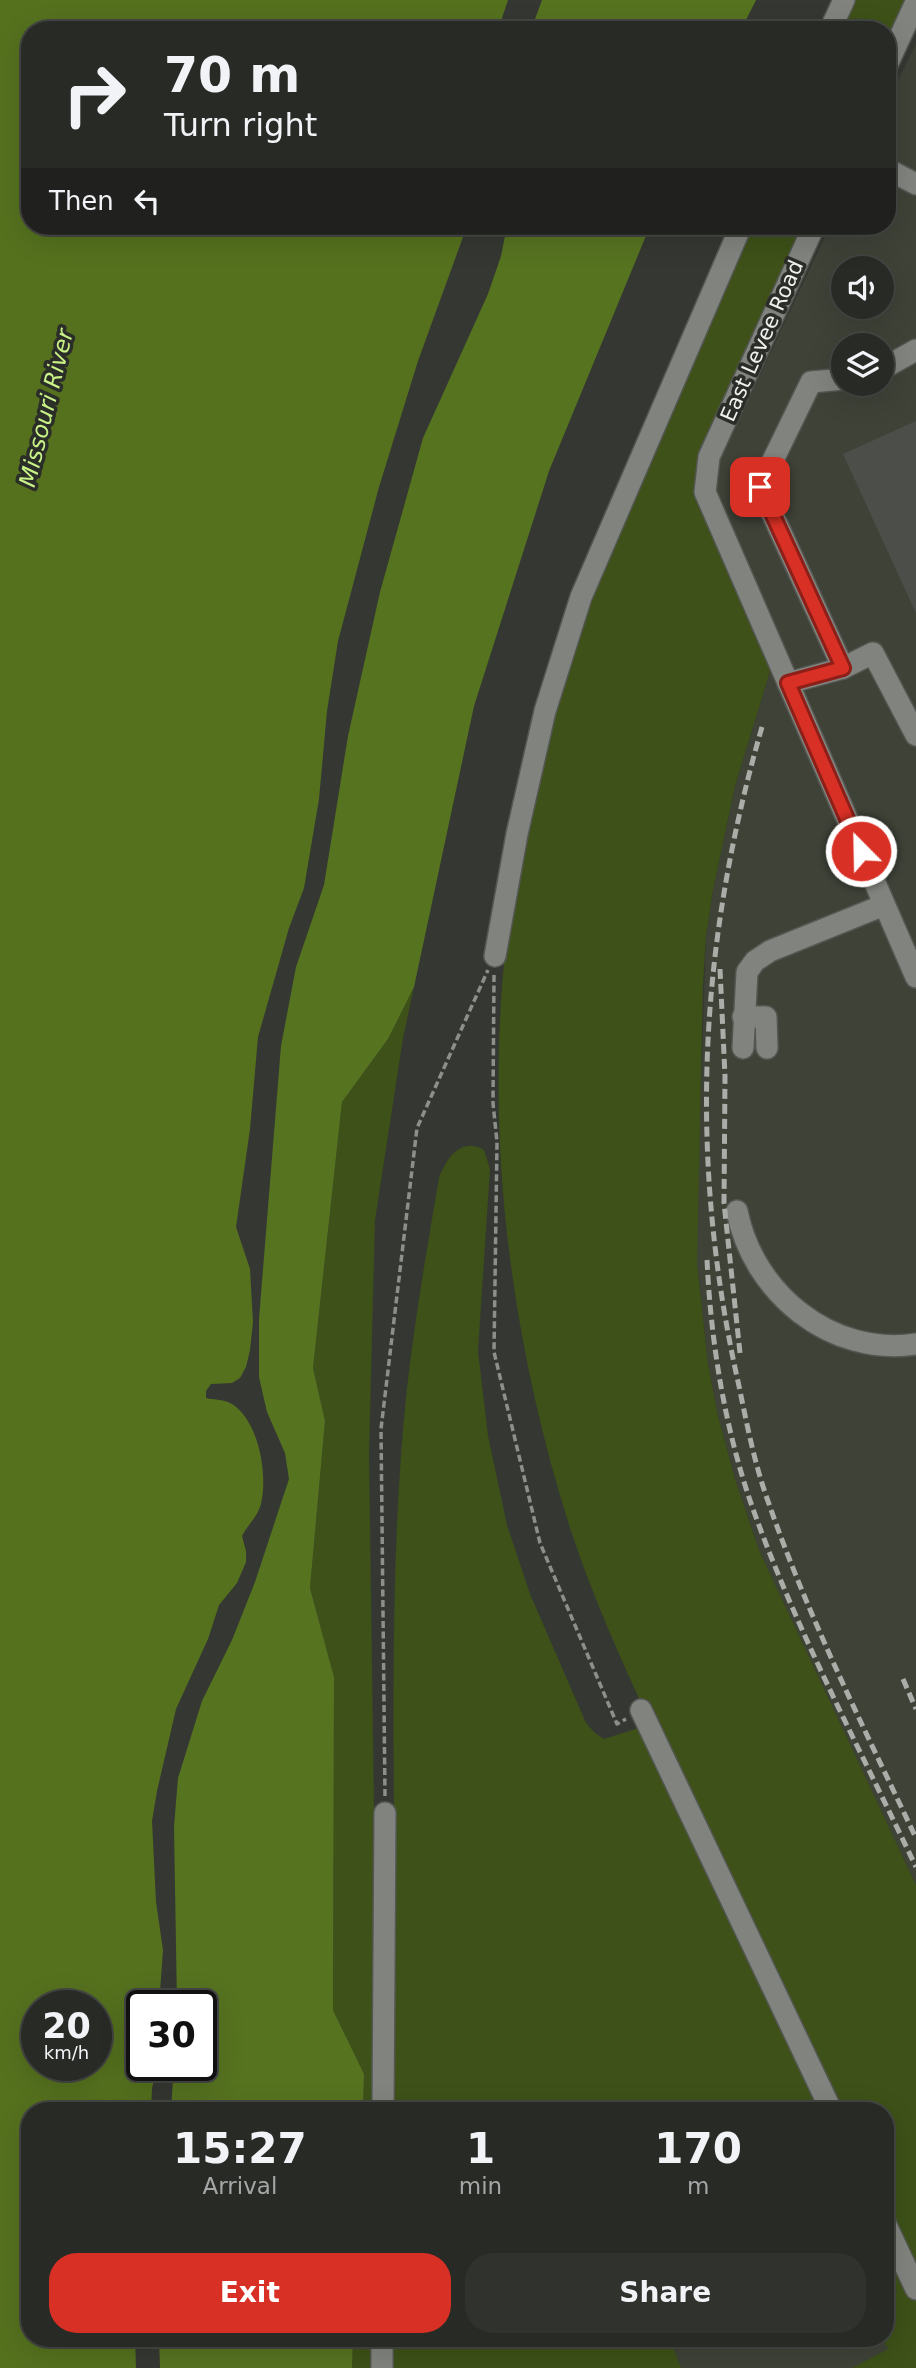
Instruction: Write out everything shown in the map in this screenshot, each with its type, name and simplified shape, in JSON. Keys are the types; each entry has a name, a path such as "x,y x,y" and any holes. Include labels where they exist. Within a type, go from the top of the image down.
{"street":[{"path":"834,21 844,0"},
{"path":"896,45 916,2"},
{"path":"896,174 916,184"},
{"path":"495,956 517,834 545,711 581,597 737,235"},
{"name":"East Levee Road","path":"810,235 709,457 705,492 916,977"},
{"path":"894,362 916,350"},
{"path":"831,380 811,382 760,487 843,668"},
{"path":"788,683 843,668 873,653 916,735"},
{"path":"743,1048 747,972 755,961 770,951 884,905"},
{"path":"743,1017 766,1017 767,1048"},
{"path":"737,1211 748,1248 760,1270 793,1308 815,1324 839,1336 864,1343 916,1344"},
{"path":"641,1710 827,2102"},
{"path":"383,2102 385,1813"},
{"path":"894,2242 916,2290"},
{"path":"382,2347 382,2368"}],"path":[{"path":"495,956 494,1352 540,1543 618,1724 641,1710"},
{"path":"385,1813 382,1429 417,1128 495,956"}],"shaded area":[{"path":"542,0 756,0 746,21 534,21"},
{"path":"849,0 907,0 896,23 839,21"},
{"path":"916,44 916,1885 759,1550 735,1479 718,1416 708,1364 697,1263 706,936 735,786 771,668 705,492 826,235 896,235 896,85"},
{"path":"505,235 646,235 549,471 474,706 414,987 388,1039 342,1102 313,1368 325,1421 310,1588 334,1677 333,2010 364,2074 363,2102 172,2102 173,2081 217,2081 217,1990 177,1990 174,1827 178,1778 202,1701 232,1640 255,1582 289,1479 285,1453 267,1412 259,1377 259,1319 281,1046 296,967 324,885 348,736 380,592 423,438 488,294"},
{"path":"742,235 800,235 698,500 771,668 735,786 706,936 697,1263 708,1364 718,1416 735,1479 759,1550 916,1885 916,2368 852,2368 888,2349 887,2347 894,2347 894,2102 363,2102 364,2074 333,2010 334,1677 310,1588 325,1421 313,1368 342,1102 388,1039 414,987 403,1038 375,1220 369,1454 376,1818 394,1817 396,1548 410,1362 439,1178 450,1157 468,1146 484,1150 490,1169 478,1351 488,1436 507,1525 530,1594 586,1723 604,1739 651,1724 579,1553 550,1459 519,1316 501,1171 500,1026 505,954 517,867 559,693 571,651 604,561"},
{"path":"159,2347 353,2347 352,2368 160,2368"},
{"path":"353,2347 673,2347 681,2368 352,2368"},
{"path":"673,2347 889,2349 852,2368 681,2368"}],"water":[{"name":"Missouri River","path":"0,0 508,0 501,21 21,21 21,235 464,235 418,361 379,487 338,641 327,711 319,799 304,888 289,928 258,1037 250,1129 236,1227 250,1269 253,1322 250,1350 240,1378 232,1383 211,1384 206,1391 206,1398 232,1404 249,1423 262,1464 263,1492 259,1509 242,1536 246,1562 237,1583 219,1605 208,1639 176,1709 157,1791 152,1821 156,1902 163,1950 160,1990 126,1990 126,2081 154,2081 151,2102 21,2102 21,2347 135,2347 136,2368 0,2368"}],"building":[{"path":"916,421 916,613 843,454"}],"railway":[{"path":"762,727 724,892 713,973 707,1055 707,1137 712,1219 723,1302 748,1430 769,1504 819,1631 916,1838"},
{"path":"720,969 725,1076 724,1203 740,1353"},
{"path":"707,1260 721,1386 735,1449 753,1509 809,1645 916,1867"},
{"path":"903,1679 916,1709"}],"route":[{"path":"760,487 843,668 788,683 861,851"}]}
